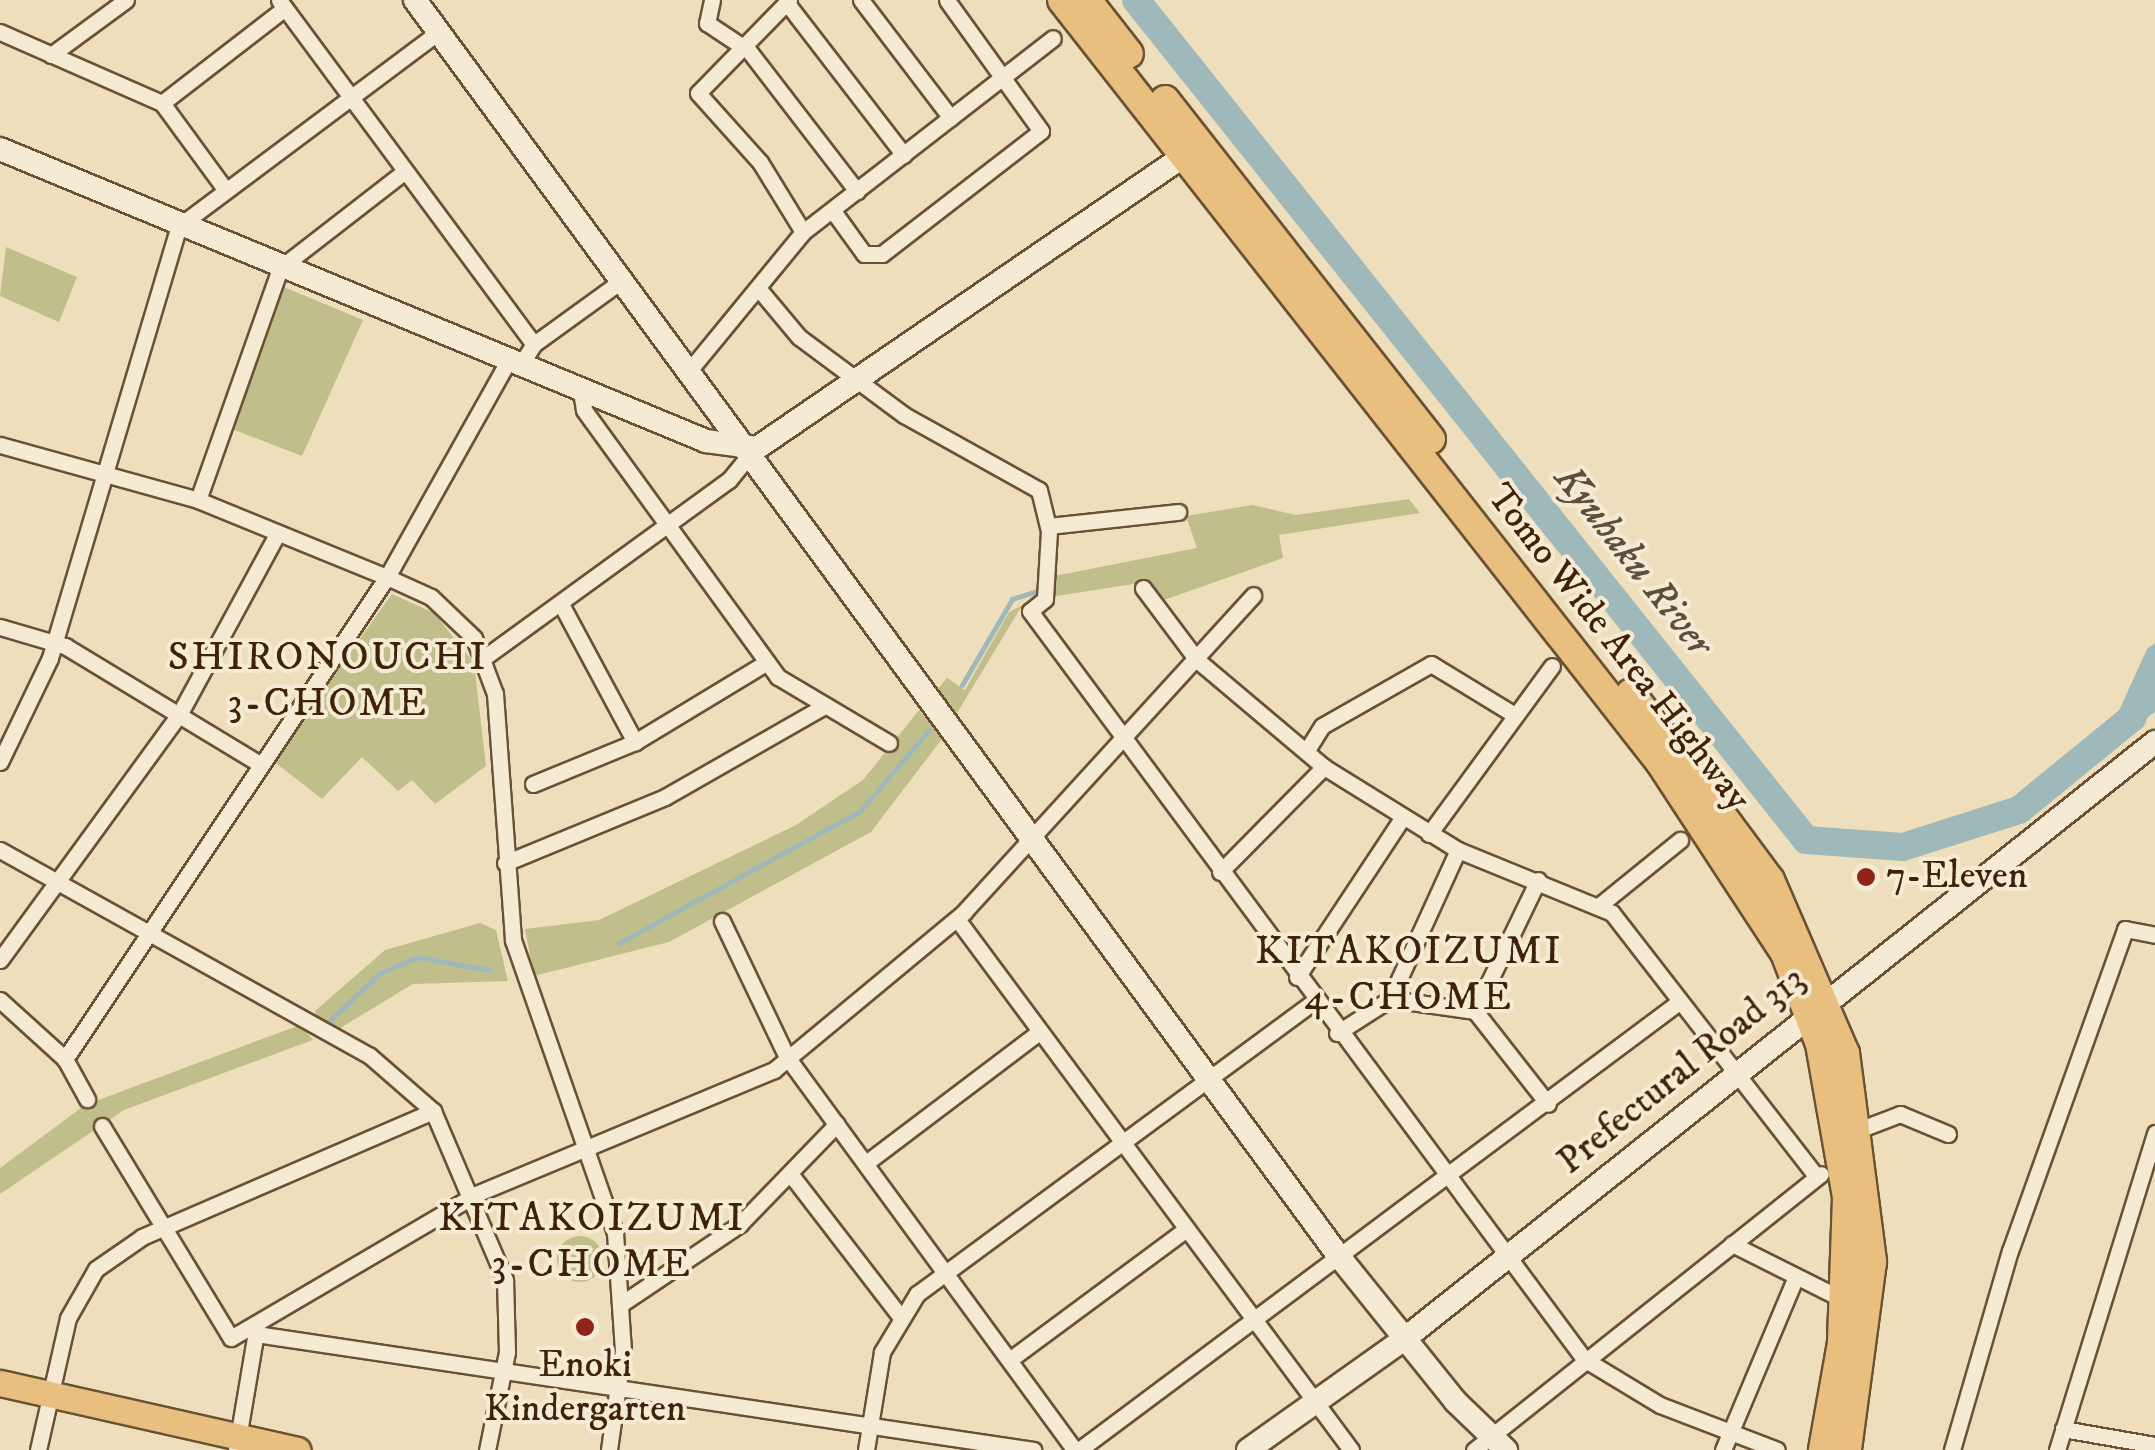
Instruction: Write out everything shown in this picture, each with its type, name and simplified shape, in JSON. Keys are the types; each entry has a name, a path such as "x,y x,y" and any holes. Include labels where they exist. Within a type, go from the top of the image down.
{"highway":[{"name":"Tomo Wide Area Highway","path":"1062,0 1192,151"},
{"name":"Tomo Wide Area Highway","path":"1087,0 1192,151 1720,842 1819,1005 1861,1130 1870,1298 1847,1450"},
{"name":"Tomo Wide Area Highway","path":"1819,1005 1844,1170 1846,1301 1823,1450"}],"main road":[{"path":"0,1383 238,1444 298,1450"}],"street":[{"path":"51,55 126,0"},
{"path":"712,0 707,23 740,42 857,191"},
{"path":"861,0 951,118"},
{"path":"833,211 864,254 882,254 1042,131 947,0"},
{"path":"416,1 1342,1259 1490,1445 1584,1359 1815,1175 1844,1170"},
{"path":"803,232 760,162 698,93 740,42 788,1 904,155"},
{"path":"162,103 282,4 534,344"},
{"path":"0,32 162,103 226,189"},
{"path":"0,762 54,642 179,226 438,32"},
{"path":"688,372 803,232 1053,38"},
{"path":"0,149 581,392 746,452"},
{"path":"485,657 669,526 746,452 783,438 1192,151"},
{"path":"198,500 280,268 405,171"},
{"path":"64,1059 387,577 514,363 621,281"},
{"path":"758,288 799,337 860,383 1037,488 1049,526 1045,598 1030,610 1444,1180 1584,1359 1726,1442 1777,1450"},
{"path":"581,392 584,410 767,662 823,707 889,743"},
{"path":"0,446 198,500 387,577 450,611 485,657 505,863 528,988 591,1148 624,1302 620,1389 610,1450"},
{"path":"1049,526 1178,512"},
{"path":"0,960 180,713 278,534"},
{"path":"1143,588 1197,660 1324,767 1458,850 1602,904 1815,1175"},
{"path":"102,1126 231,1338 257,1328 476,1194 761,1078 957,919 1124,742 1252,595"},
{"path":"561,604 635,742"},
{"path":"0,627 54,642 180,713 260,764"},
{"path":"533,784 635,742 767,662"},
{"path":"1306,750 1330,721 1431,664 1510,712"},
{"path":"1429,834 1510,712 1552,666"},
{"path":"505,863 665,796 823,707"},
{"name":"Prefectural Road 313","path":"1248,1450 1403,1340 1819,1005 2155,742"},
{"path":"1220,872 1324,767"},
{"path":"1297,978 1402,817"},
{"path":"1602,904 1680,840"},
{"path":"0,850 370,1056 434,1111 476,1194 507,1292 504,1372 487,1450"},
{"path":"1337,1032 1390,998 1458,850"},
{"path":"1474,1010 1538,880"},
{"path":"957,919 1351,1450"},
{"path":"722,921 787,1057 1077,1450 1342,1259 1680,1002"},
{"path":"1952,1450 2010,1251 2126,929 2155,935"},
{"path":"1390,998 1474,1010 1548,1104"},
{"path":"0,1000 64,1059 86,1099"},
{"path":"866,1450 882,1352 900,1315 947,1270 1314,1001"},
{"path":"866,1162 1040,1032"},
{"path":"38,1450 78,1293 115,1254 165,1228 434,1111"},
{"path":"1861,1130 1900,1114 1948,1134"},
{"path":"624,1302 792,1176 838,1124"},
{"path":"2056,1450 2155,1133"},
{"path":"792,1176 900,1315"},
{"path":"1012,1358 1185,1230"},
{"path":"1732,1244 1794,1281 1846,1301"},
{"path":"1726,1442 1794,1281"},
{"path":"257,1328 504,1372 1033,1450"},
{"path":"238,1444 257,1328"},
{"path":"2063,1429 2155,1445"}],"shaded area":[{"path":"6,247 77,277 59,322 0,296"},
{"path":"279,285 363,320 302,456 229,428"},
{"path":"1409,499 1420,513 1279,535 1283,558 1164,600 1146,582 1050,597 1049,577 1197,548 1186,516 1252,505 1296,515"},
{"path":"392,594 434,613 474,663 486,766 435,804 412,780 398,791 362,757 322,799 272,760"},
{"path":"1038,597 1020,609 957,713 938,689 947,678 965,690 1009,612"},
{"path":"919,710 942,739 871,832 669,942 534,976 525,929 599,920 796,825 863,780"},
{"path":"480,923 496,930 508,981 413,984 337,1030 317,1022 315,1011 385,950"},
{"path":"300,1025 313,1040 124,1110 0,1194 0,1168 85,1105"},
{"path":"580,1236 596,1243 603,1259 596,1275 580,1282 564,1275 557,1259 564,1243"}],"water":[{"path":"2155,643 2155,712 2103,746 2147,649"}],"waterway":[{"name":"Kyuhaku River","path":"1136,0 1806,840 1903,847 2019,810 2132,718 2155,666"},
{"path":"962,685 1012,599 1036,591"},
{"path":"619,943 860,811 929,730"},
{"path":"326,1024 380,973 418,957 489,970"}],"place":[{"name":"7-Eleven","path":"1866,877"},
{"name":"Enoki Kindergarten","path":"585,1327"}],"district":[{"name":"SHIRONOUCHI 3-CHOME","path":"328,681"},
{"name":"KITAKOIZUMI 4-CHOME","path":"1409,975"},
{"name":"KITAKOIZUMI 3-CHOME","path":"592,1242"}]}
